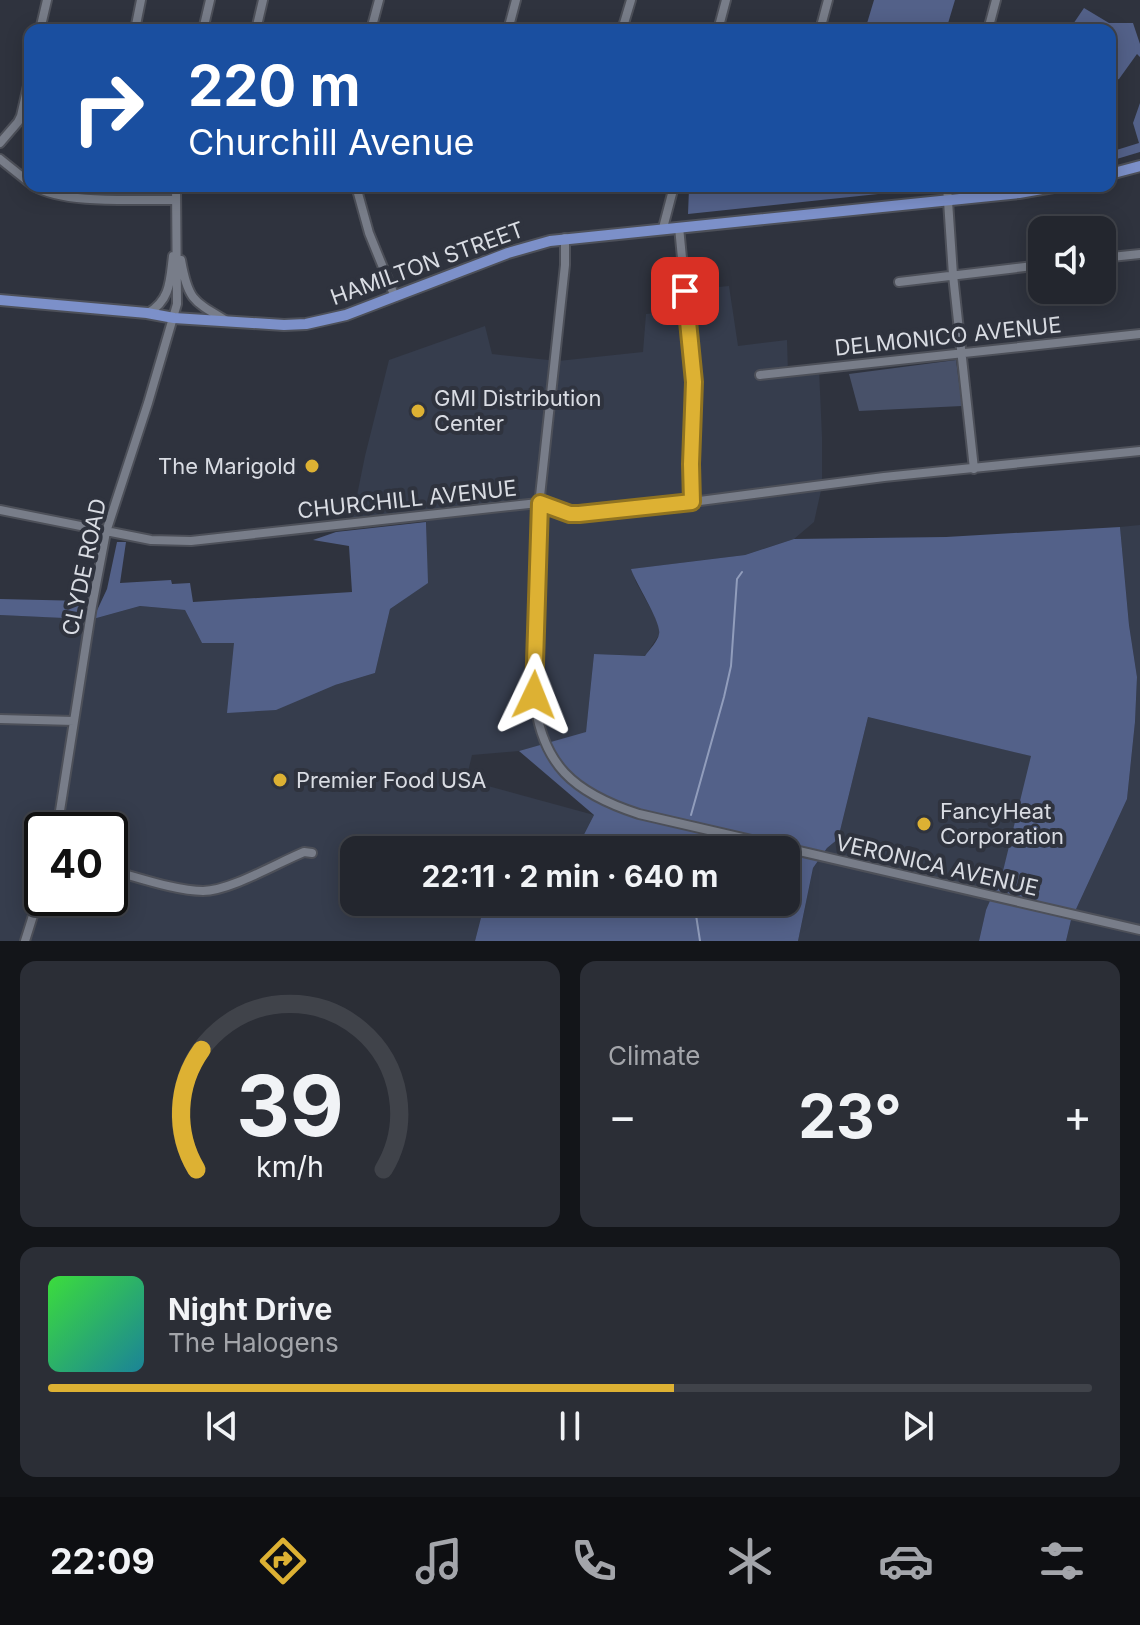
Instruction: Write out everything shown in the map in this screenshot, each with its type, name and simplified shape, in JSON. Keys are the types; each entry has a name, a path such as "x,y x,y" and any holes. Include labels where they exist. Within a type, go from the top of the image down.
{"main road":[{"path":"1116,172 1140,166"},
{"name":"HAMILTON STREET","path":"0,300 174,318 306,324 338,317 395,297 508,253 565,238 1023,192"}],"street":[{"path":"41,24 47,0"},
{"path":"136,24 141,0"},
{"path":"204,24 210,0"},
{"path":"257,24 263,0"},
{"path":"373,24 379,0"},
{"path":"510,24 516,0"},
{"path":"624,24 631,0"},
{"path":"720,24 726,0"},
{"path":"822,24 828,0"},
{"path":"990,24 996,0"},
{"path":"0,143 18,122 24,103"},
{"path":"0,159 24,178"},
{"path":"48,192 106,199 176,200"},
{"path":"106,199 107,192"},
{"path":"147,313 156,309 168,293 176,231 176,192"},
{"path":"358,192 369,233 395,297"},
{"path":"663,228 672,192"},
{"path":"947,192 974,469"},
{"path":"679,227 694,382 692,502"},
{"path":"176,231 185,283 191,296 204,308 227,321"},
{"name":"CLYDE ROAD","path":"60,812 106,532 174,318 178,291 176,231"},
{"name":"VERONICA AVENUE","path":"565,238 565,265 540,503 534,695 539,727 549,751 574,782 611,805 639,814 1140,930"},
{"path":"1116,257 1140,254"},
{"path":"899,282 1028,267"},
{"name":"DELMONICO AVENUE","path":"760,375 1140,334"},
{"name":"CHURCHILL AVENUE","path":"0,510 106,532 162,541 191,541 540,503 570,514 579,514 1140,451"},
{"path":"0,719 74,721"},
{"path":"128,874 203,891 220,888 304,852 312,853"},
{"path":"25,941 33,916"}],"shaded area":[{"path":"874,0 955,0 948,24 867,24"},
{"path":"1084,8 1109,23 1133,23 1140,44 1140,57 1137,54 1116,80 1116,24 1073,24"},
{"path":"1140,103 1140,152 1116,159 1116,150 1139,143 1133,123"},
{"path":"689,192 897,192 688,214"},
{"path":"729,286 738,346 787,340 788,373 819,369 822,486 814,522 794,539 745,555 632,569 659,624 659,635 645,656 594,654 586,733 519,751 472,755 466,780 594,815 583,836 340,836 340,916 481,916 475,941 0,941 0,615 93,619 140,606 185,610 202,643 235,643 335,685 375,673 390,609 427,583 426,516 351,525 389,360 485,326 492,354 558,361 643,352 646,314 689,310 688,290"},
{"path":"956,360 962,406 859,411 849,374"},
{"path":"426,522 428,583 390,609 375,673 335,685 276,710 227,713 234,643 202,643 185,610 140,606 93,619 107,589 117,542 126,542 120,583 171,580 172,584 190,583 193,602 352,592 349,546 313,540 336,532"},
{"path":"1140,525 1140,941 1066,941 1071,920 1127,799 1137,677 1120,527"},
{"path":"1120,527 1137,677 1127,799 1071,920 1066,941 979,941 986,910 1003,871 1031,756 868,717 838,839 827,848 813,868 798,941 475,941 481,916 800,916 800,836 583,836 594,815 519,751 586,732 594,654 645,656 655,642 659,634 657,621 631,569 745,555 794,539 946,537"},
{"path":"0,599 86,601 85,619 0,615"},
{"path":"868,717 1032,756 998,893 986,910 979,941 798,941 813,868 827,848 838,839"}],"waterway":[{"path":"691,815 731,666 737,579 742,572"},
{"path":"696,916 700,941"}],"place":[{"name":"GMI Distribution Center","path":"418,411"},
{"name":"The Marigold","path":"312,466"},
{"name":"Premier Food USA","path":"280,780"},
{"name":"FancyHeat Corporation","path":"924,824"}],"route":[{"path":"534,695 540,503 570,514 579,514 692,502 694,382 685,291"}]}
